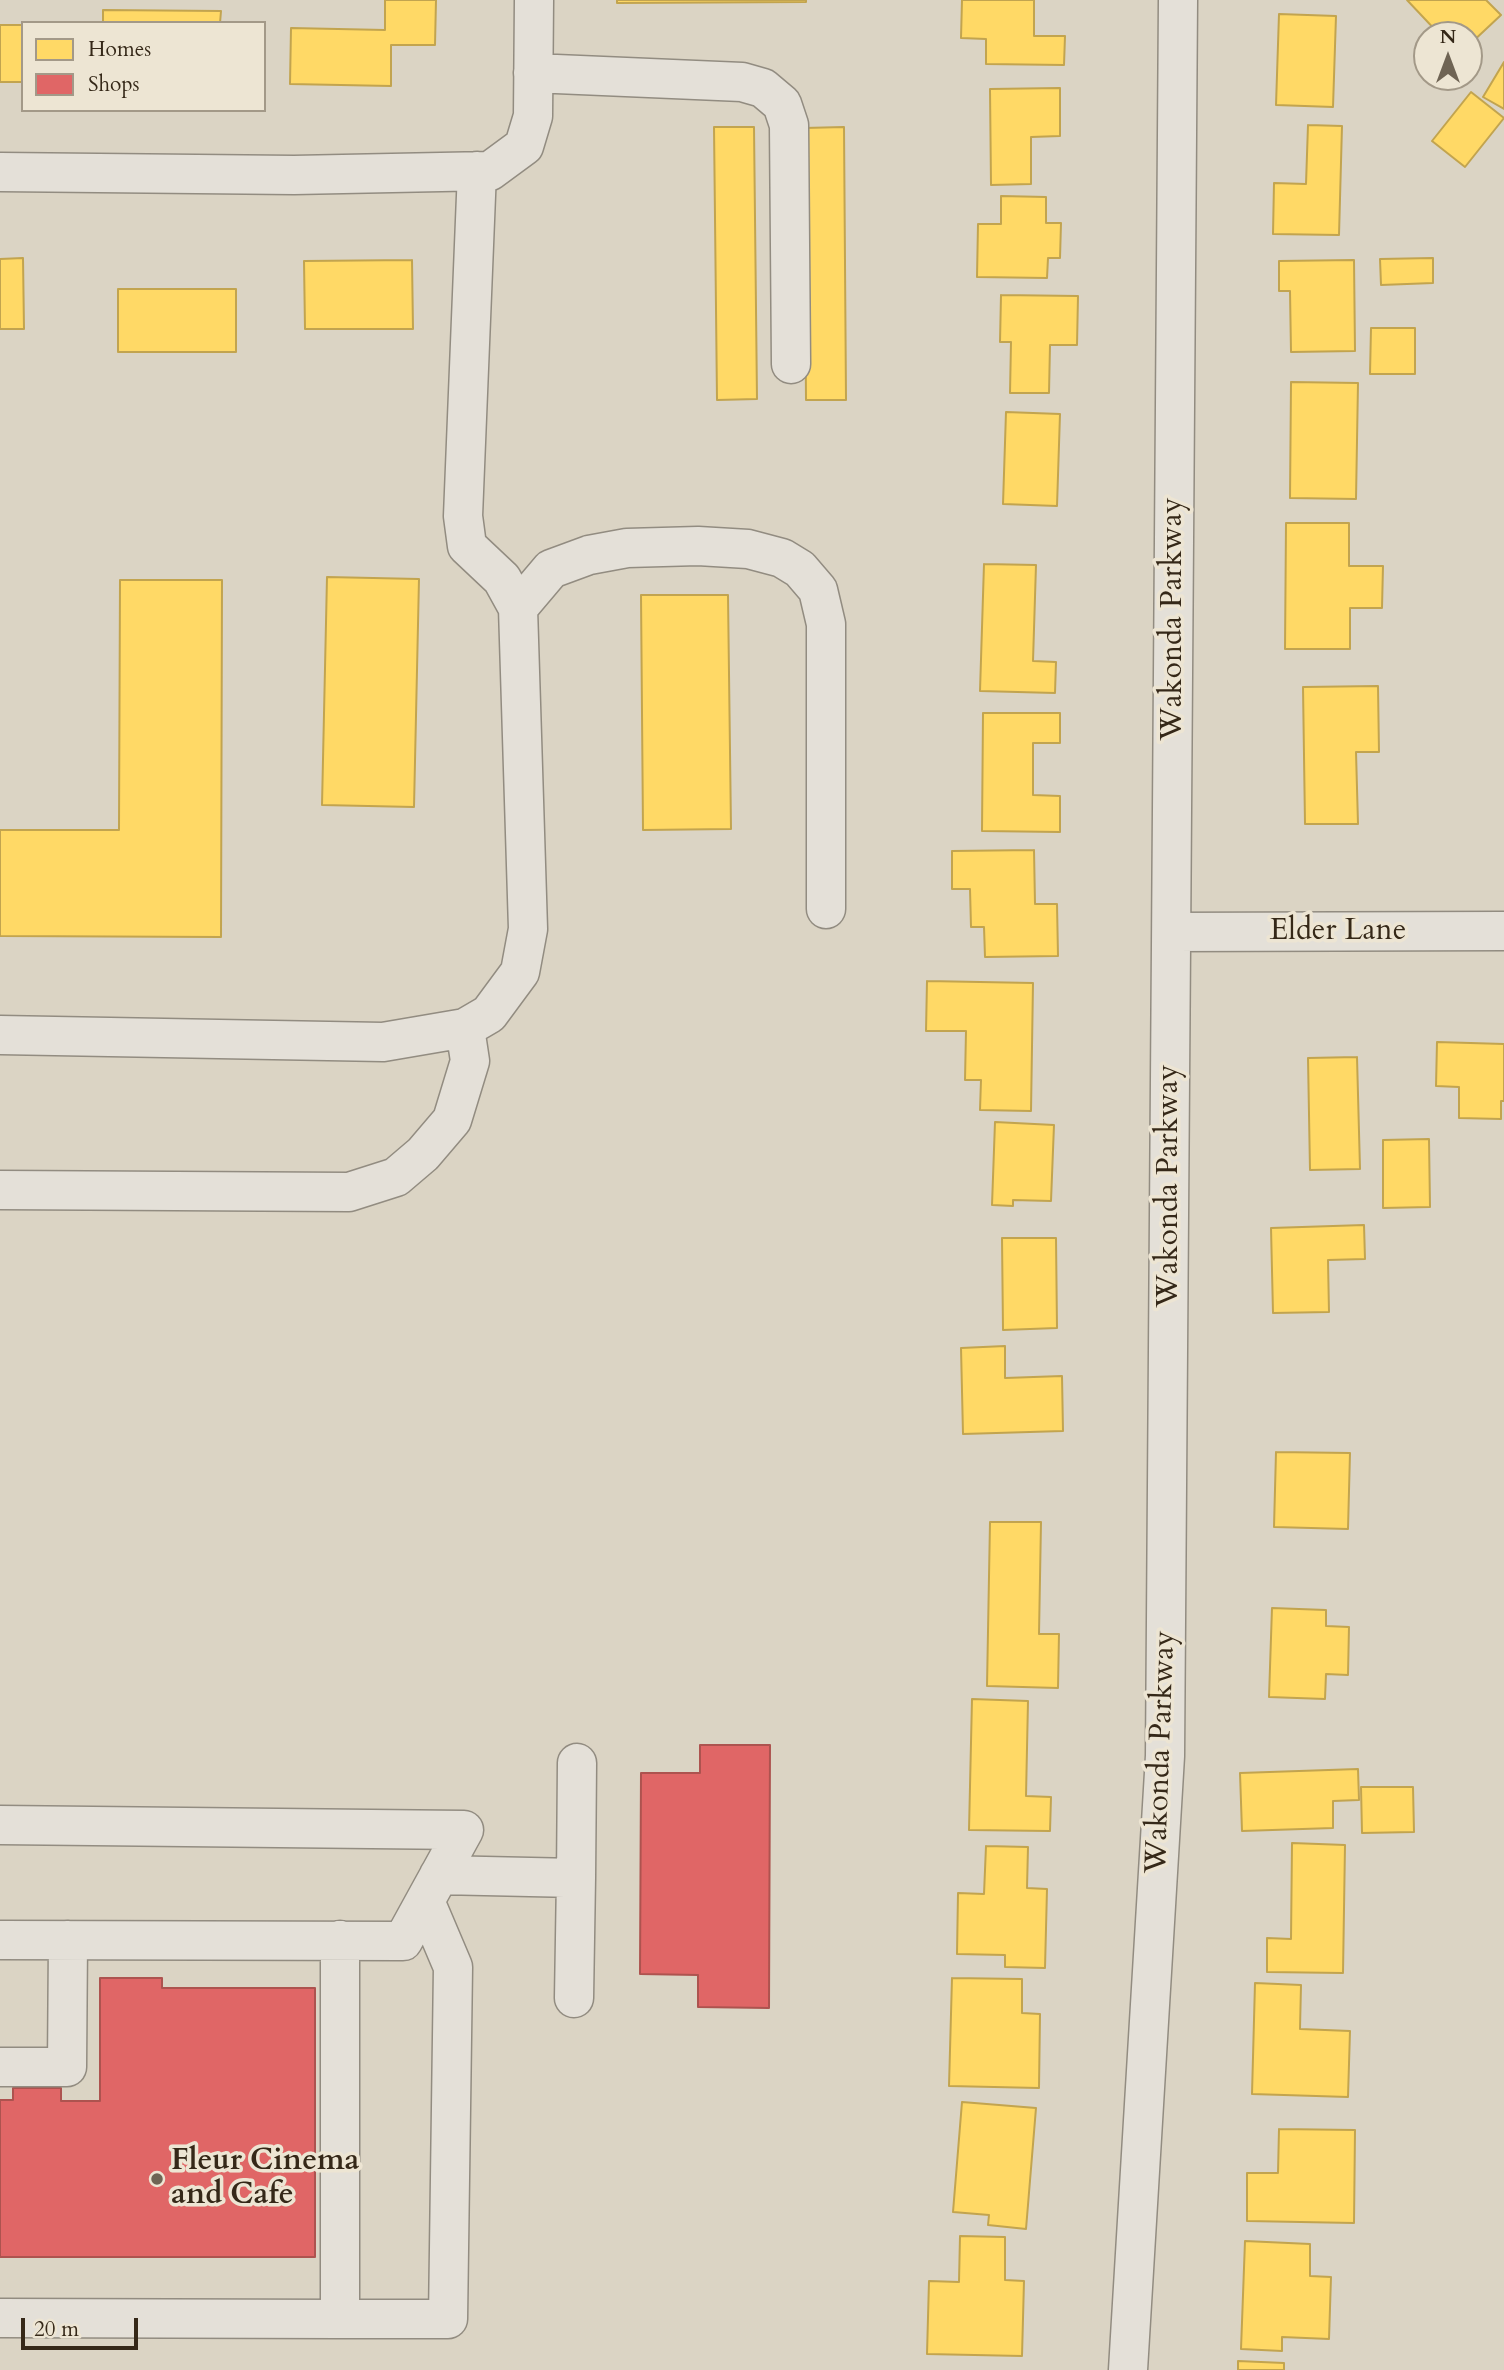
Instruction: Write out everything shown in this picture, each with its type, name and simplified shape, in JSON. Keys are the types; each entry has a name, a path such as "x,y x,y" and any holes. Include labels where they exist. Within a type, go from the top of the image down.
{"street":[{"path":"0,172 294,175 489,171 524,146 533,116 534,0"},
{"name":"Wakonda Parkway","path":"1128,2370 1165,1756 1178,0"},
{"path":"533,73 742,82 763,88 782,104 789,125 791,364"},
{"path":"0,1035 383,1042 465,1028 489,1014 520,972 528,929 518,608 502,579 467,545 463,516 477,171"},
{"path":"518,608 551,569 589,555 627,548 698,545 748,549 782,558 800,569 818,590 826,624 826,909"},
{"name":"Elder Lane","path":"1172,932 1504,931"},
{"path":"0,1190 349,1192 396,1177 423,1154 452,1120 470,1061 465,1028"},
{"path":"574,1998 577,1763"},
{"path":"0,1825 464,1830 403,1941 0,1940"},
{"path":"432,1888 576,1878"},
{"path":"0,2318 448,2319 453,1967 432,1888"},
{"path":"0,2067 66,2067 68,1940"},
{"path":"340,1940 340,2319"}],"building: Homes":[{"path":"385,0 436,0 435,45 391,45 391,86 290,84 291,28 385,30"},
{"path":"617,0 806,0 806,2 617,3"},
{"path":"962,0 1034,0 1034,36 1065,36 1064,65 986,64 986,39 961,38"},
{"path":"1407,0 1486,0 1501,15 1483,32 1483,21 1427,21"},
{"path":"103,10 221,11 220,21 103,21"},
{"path":"1279,14 1336,16 1333,107 1276,105"},
{"path":"0,25 21,25 21,82 0,82"},
{"path":"1504,62 1504,109 1483,97"},
{"path":"1060,88 1060,136 1031,137 1031,184 991,185 990,89"},
{"path":"1471,92 1504,118 1465,167 1432,141"},
{"path":"1308,125 1342,126 1339,235 1273,234 1274,183 1306,184"},
{"path":"714,127 754,127 757,399 717,400"},
{"path":"844,127 846,400 806,400 804,128"},
{"path":"1001,196 1046,197 1046,223 1061,223 1060,258 1048,258 1047,278 977,277 978,224 1001,224"},
{"path":"23,258 24,329 0,329 0,259"},
{"path":"1433,258 1433,283 1381,285 1380,259"},
{"path":"412,260 413,329 305,329 304,261"},
{"path":"1354,260 1355,351 1291,352 1290,291 1279,291 1279,261"},
{"path":"118,289 236,289 236,352 118,352"},
{"path":"1001,295 1078,296 1077,345 1050,345 1049,393 1010,393 1011,342 1000,342"},
{"path":"1371,328 1415,328 1415,374 1370,374"},
{"path":"1291,382 1358,383 1356,499 1290,498"},
{"path":"1006,412 1060,414 1057,506 1003,504"},
{"path":"1286,523 1349,523 1349,566 1383,566 1382,608 1350,608 1350,649 1285,649"},
{"path":"984,564 1036,565 1033,661 1056,662 1055,693 980,691"},
{"path":"327,577 419,579 414,807 322,805"},
{"path":"120,580 222,580 221,937 0,936 0,830 119,830"},
{"path":"641,595 728,595 731,829 643,830"},
{"path":"1378,686 1379,752 1356,752 1358,824 1305,824 1303,687"},
{"path":"983,713 1060,713 1060,743 1033,743 1033,795 1060,796 1060,832 982,831"},
{"path":"1034,850 1035,904 1057,904 1058,956 985,957 984,927 971,927 970,889 952,889 952,851"},
{"path":"927,981 1033,983 1031,1111 980,1110 981,1080 965,1080 966,1031 926,1031"},
{"path":"1437,1042 1504,1044 1504,1101 1501,1101 1501,1119 1459,1118 1459,1087 1436,1086"},
{"path":"1357,1057 1360,1169 1310,1170 1308,1058"},
{"path":"995,1122 1054,1125 1051,1201 1013,1200 1013,1206 992,1205"},
{"path":"1429,1139 1430,1207 1383,1208 1383,1140"},
{"path":"1364,1225 1365,1259 1328,1260 1329,1312 1273,1313 1271,1228"},
{"path":"1002,1238 1056,1238 1057,1328 1003,1330"},
{"path":"1005,1346 1005,1378 1062,1376 1063,1431 963,1434 961,1348"},
{"path":"1276,1452 1350,1453 1348,1529 1274,1527"},
{"path":"990,1522 1041,1522 1039,1634 1059,1634 1058,1688 987,1686"},
{"path":"1272,1608 1326,1610 1326,1626 1349,1627 1348,1675 1326,1674 1325,1699 1269,1697"},
{"path":"972,1699 1028,1701 1026,1796 1051,1797 1050,1831 969,1830"},
{"path":"1358,1769 1359,1800 1333,1801 1333,1828 1242,1831 1240,1773"},
{"path":"1361,1787 1413,1787 1414,1832 1362,1833"},
{"path":"1292,1843 1345,1845 1343,1973 1267,1972 1267,1938 1291,1939"},
{"path":"986,1846 1028,1847 1027,1888 1047,1889 1045,1968 1005,1967 1005,1955 957,1954 958,1893 984,1894"},
{"path":"952,1978 1022,1979 1022,2013 1040,2014 1039,2088 949,2086"},
{"path":"1255,1983 1301,1985 1300,2029 1350,2031 1348,2097 1252,2094"},
{"path":"962,2102 1036,2108 1026,2229 988,2225 989,2215 953,2212"},
{"path":"1279,2129 1355,2130 1354,2223 1247,2221 1247,2173 1278,2173"},
{"path":"960,2236 1005,2237 1005,2280 1024,2281 1022,2356 927,2354 929,2281 959,2282"},
{"path":"1245,2241 1310,2244 1310,2276 1331,2277 1329,2339 1282,2337 1282,2351 1241,2349"},
{"path":"1238,2361 1284,2363 1284,2370 1238,2370"}],"building: Shops":[{"path":"700,1745 770,1745 769,2008 698,2007 698,1975 640,1974 641,1773 700,1773"},
{"name":"Fleur Cinema and Cafe","path":"100,1978 162,1978 162,1988 315,1988 315,2257 0,2257 0,2100 13,2100 13,2088 61,2088 61,2101 100,2101"}],"place":[{"name":"Fleur Cinema and Cafe","path":"157,2179"}]}
